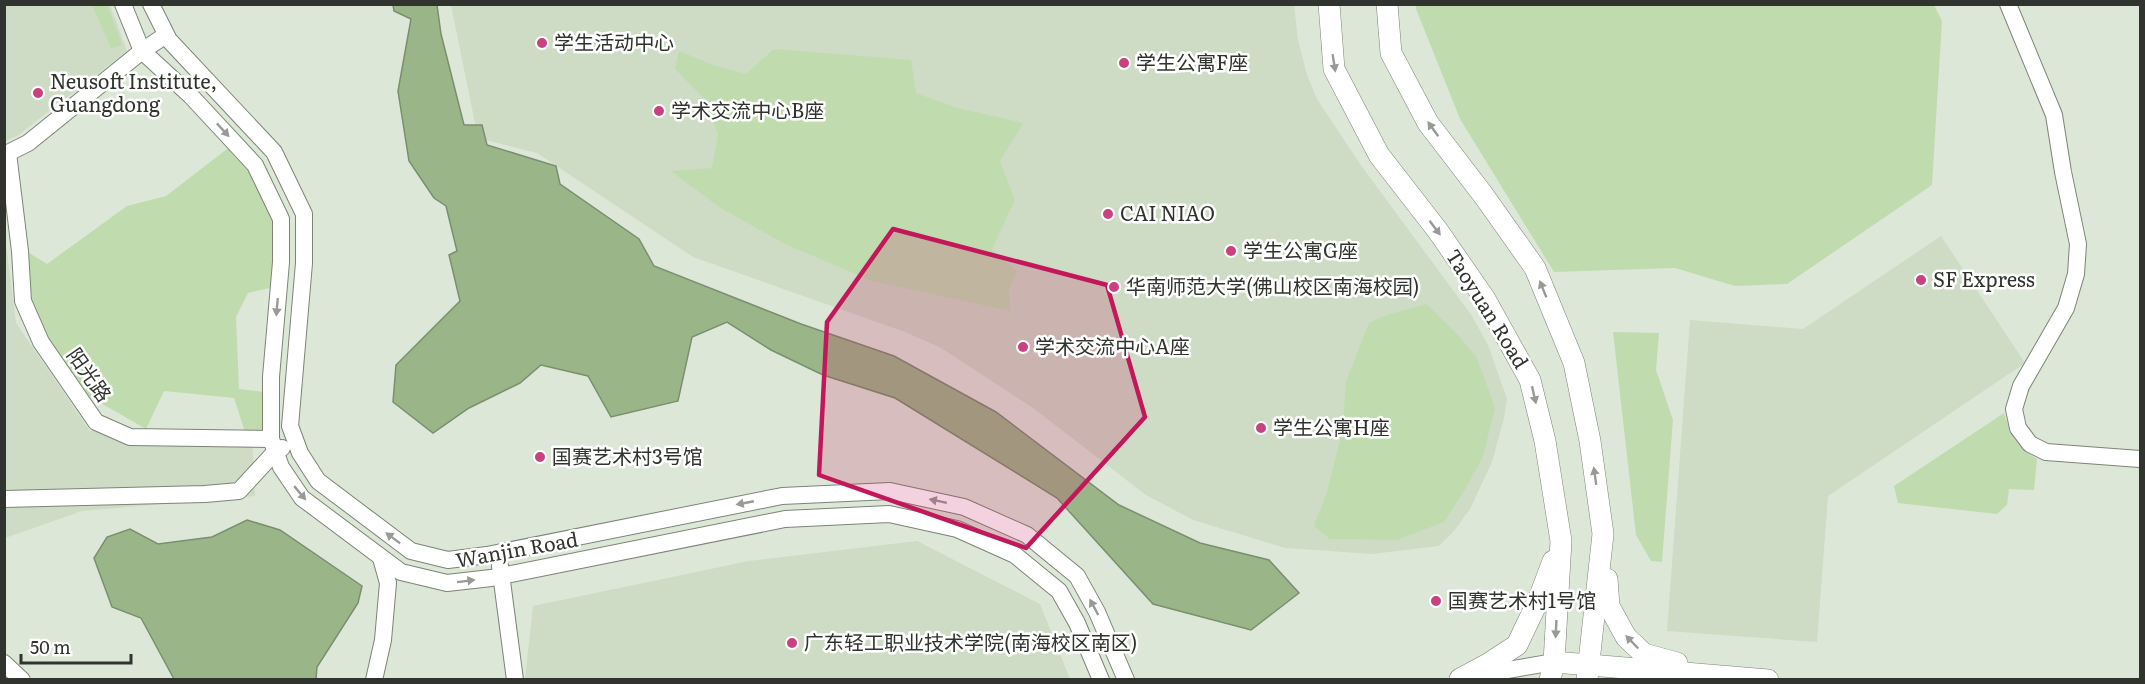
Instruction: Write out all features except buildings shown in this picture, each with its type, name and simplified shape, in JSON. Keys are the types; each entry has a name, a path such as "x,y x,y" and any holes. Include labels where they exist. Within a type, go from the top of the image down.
{"main road":[{"name":"Taoyuan Road","path":"1329,4 1334,69 1379,155 1438,231 1485,299 1530,380 1545,441 1561,541 1552,671"},
{"path":"1387,4 1391,53 1428,123 1535,268 1574,363 1590,441 1603,534 1609,606 1626,637 1644,654 1724,676"},
{"path":"1588,673 1603,534"},
{"path":"1458,679 1488,664 1517,645 1538,601 1561,541"},
{"path":"1552,671 1724,676 1768,680"}],"street":[{"name":"Wanjin Road","path":"123,4 142,51 190,95 255,165 281,219 281,262 271,377 273,445 281,467 302,498 401,572 447,584 785,519 889,514 957,529 1015,555 1059,591 1077,623 1101,680"},
{"name":"Wanjin Road","path":"151,4 169,40 274,152 304,214 304,263 290,426 300,453 318,481 411,551 448,560 497,553 782,496 890,491 964,507 1027,536 1077,576 1097,612 1126,680"},
{"path":"2008,4 2054,115 2078,243 2076,274 2066,308 2021,386 2014,409 2018,428 2030,444 2046,452 2140,459"},
{"path":"6,154 28,143 142,51 166,35"},
{"name":"阳光路","path":"6,154 20,251 23,301 41,342 96,422 130,437 273,445"},
{"path":"4,499 205,494 239,491 273,445 295,440"},
{"path":"497,553 502,575 515,680"},
{"path":"374,680 383,640 388,583 381,558"},
{"path":"4,663 22,680"},
{"path":"1458,679 1552,671"}],"highlighted area":[{"path":"893,229 1107,285 1145,417 1026,548 819,475 827,322"}],"shaded area":[{"name":"Neusoft Institute, Guangdong","path":"5,5 110,5 127,51 17,136 5,141"},
{"path":"92,5 107,5 122,45 111,48"},
{"path":"393,5 437,5 441,34 464,125 482,125 487,145 556,166 560,184 639,239 654,266 801,324 894,356 996,412 1119,505 1200,543 1269,560 1299,593 1251,630 1153,604 1057,498 895,398 823,375 771,350 727,322 692,337 678,401 611,417 588,376 541,365 520,383 469,408 433,433 393,402 396,365 460,301 449,255 457,251 446,206 434,198 409,161 398,91 411,19 394,11"},
{"name":"华南师范大学(佛山校区南海校园)","path":"451,5 1294,5 1298,40 1307,75 1317,99 1360,164 1472,316 1488,345 1507,399 1492,462 1470,509 1454,531 1439,546 1372,554 1285,548 1193,520 1146,495 1033,408 941,348 905,332 693,257 537,153 478,138"},
{"path":"1416,5 1934,5 1942,21 1932,185 1787,284 1735,286 1675,268 1554,272 1460,119"},
{"path":"774,49 911,60 916,93 957,108 1023,123 1000,161 1015,200 992,249 1017,271 1009,290 1010,311 872,281 785,244 719,207 671,171 712,168 718,134 705,99 675,69 679,51 719,67 746,74"},
{"path":"231,146 251,167 277,221 274,287 248,293 236,317 239,389 266,392 266,435 245,432 234,398 164,391 146,429 78,390 46,337 32,301 28,252 47,264 127,206 166,196"},
{"path":"4,228 16,323 90,431 252,438 255,496 82,511 5,538"},
{"path":"1941,236 2025,363 1828,496 1817,642 1667,631 1690,320 1803,329"},
{"path":"1426,304 1457,334 1477,358 1495,408 1483,456 1444,522 1397,540 1330,539 1314,526 1327,492 1343,428 1346,382 1369,323 1387,315"},
{"path":"1613,332 1659,333 1656,370 1673,420 1662,562 1651,561 1636,535"},
{"path":"2004,413 2016,440 2024,450 2037,459 2034,490 2009,489 2007,505 1997,514 1898,503 1894,486"},
{"path":"247,520 280,530 362,586 358,603 317,667 316,679 174,679 141,618 112,607 94,558 107,537 130,529 158,544 212,537"},
{"name":"广东轻工职业技术学院(南海校区南区)","path":"917,541 1040,604 1070,679 525,679 533,606 749,561"}],"place":[{"name":"学生活动中心","path":"542,43"},
{"name":"学生公寓F座","path":"1124,63"},
{"name":"Neusoft Institute, Guangdong","path":"38,93"},
{"name":"学术交流中心B座","path":"659,111"},
{"name":"CAI NIAO","path":"1108,214"},
{"name":"学生公寓G座","path":"1231,251"},
{"name":"SF Express","path":"1921,280"},
{"name":"华南师范大学(佛山校区南海校园)","path":"1114,287"},
{"name":"学术交流中心A座","path":"1023,347"},
{"name":"学生公寓H座","path":"1261,428"},
{"name":"国赛艺术村3号馆","path":"540,457"},
{"name":"国赛艺术村1号馆","path":"1436,601"},
{"name":"广东轻工职业技术学院(南海校区南区)","path":"792,643"}]}
